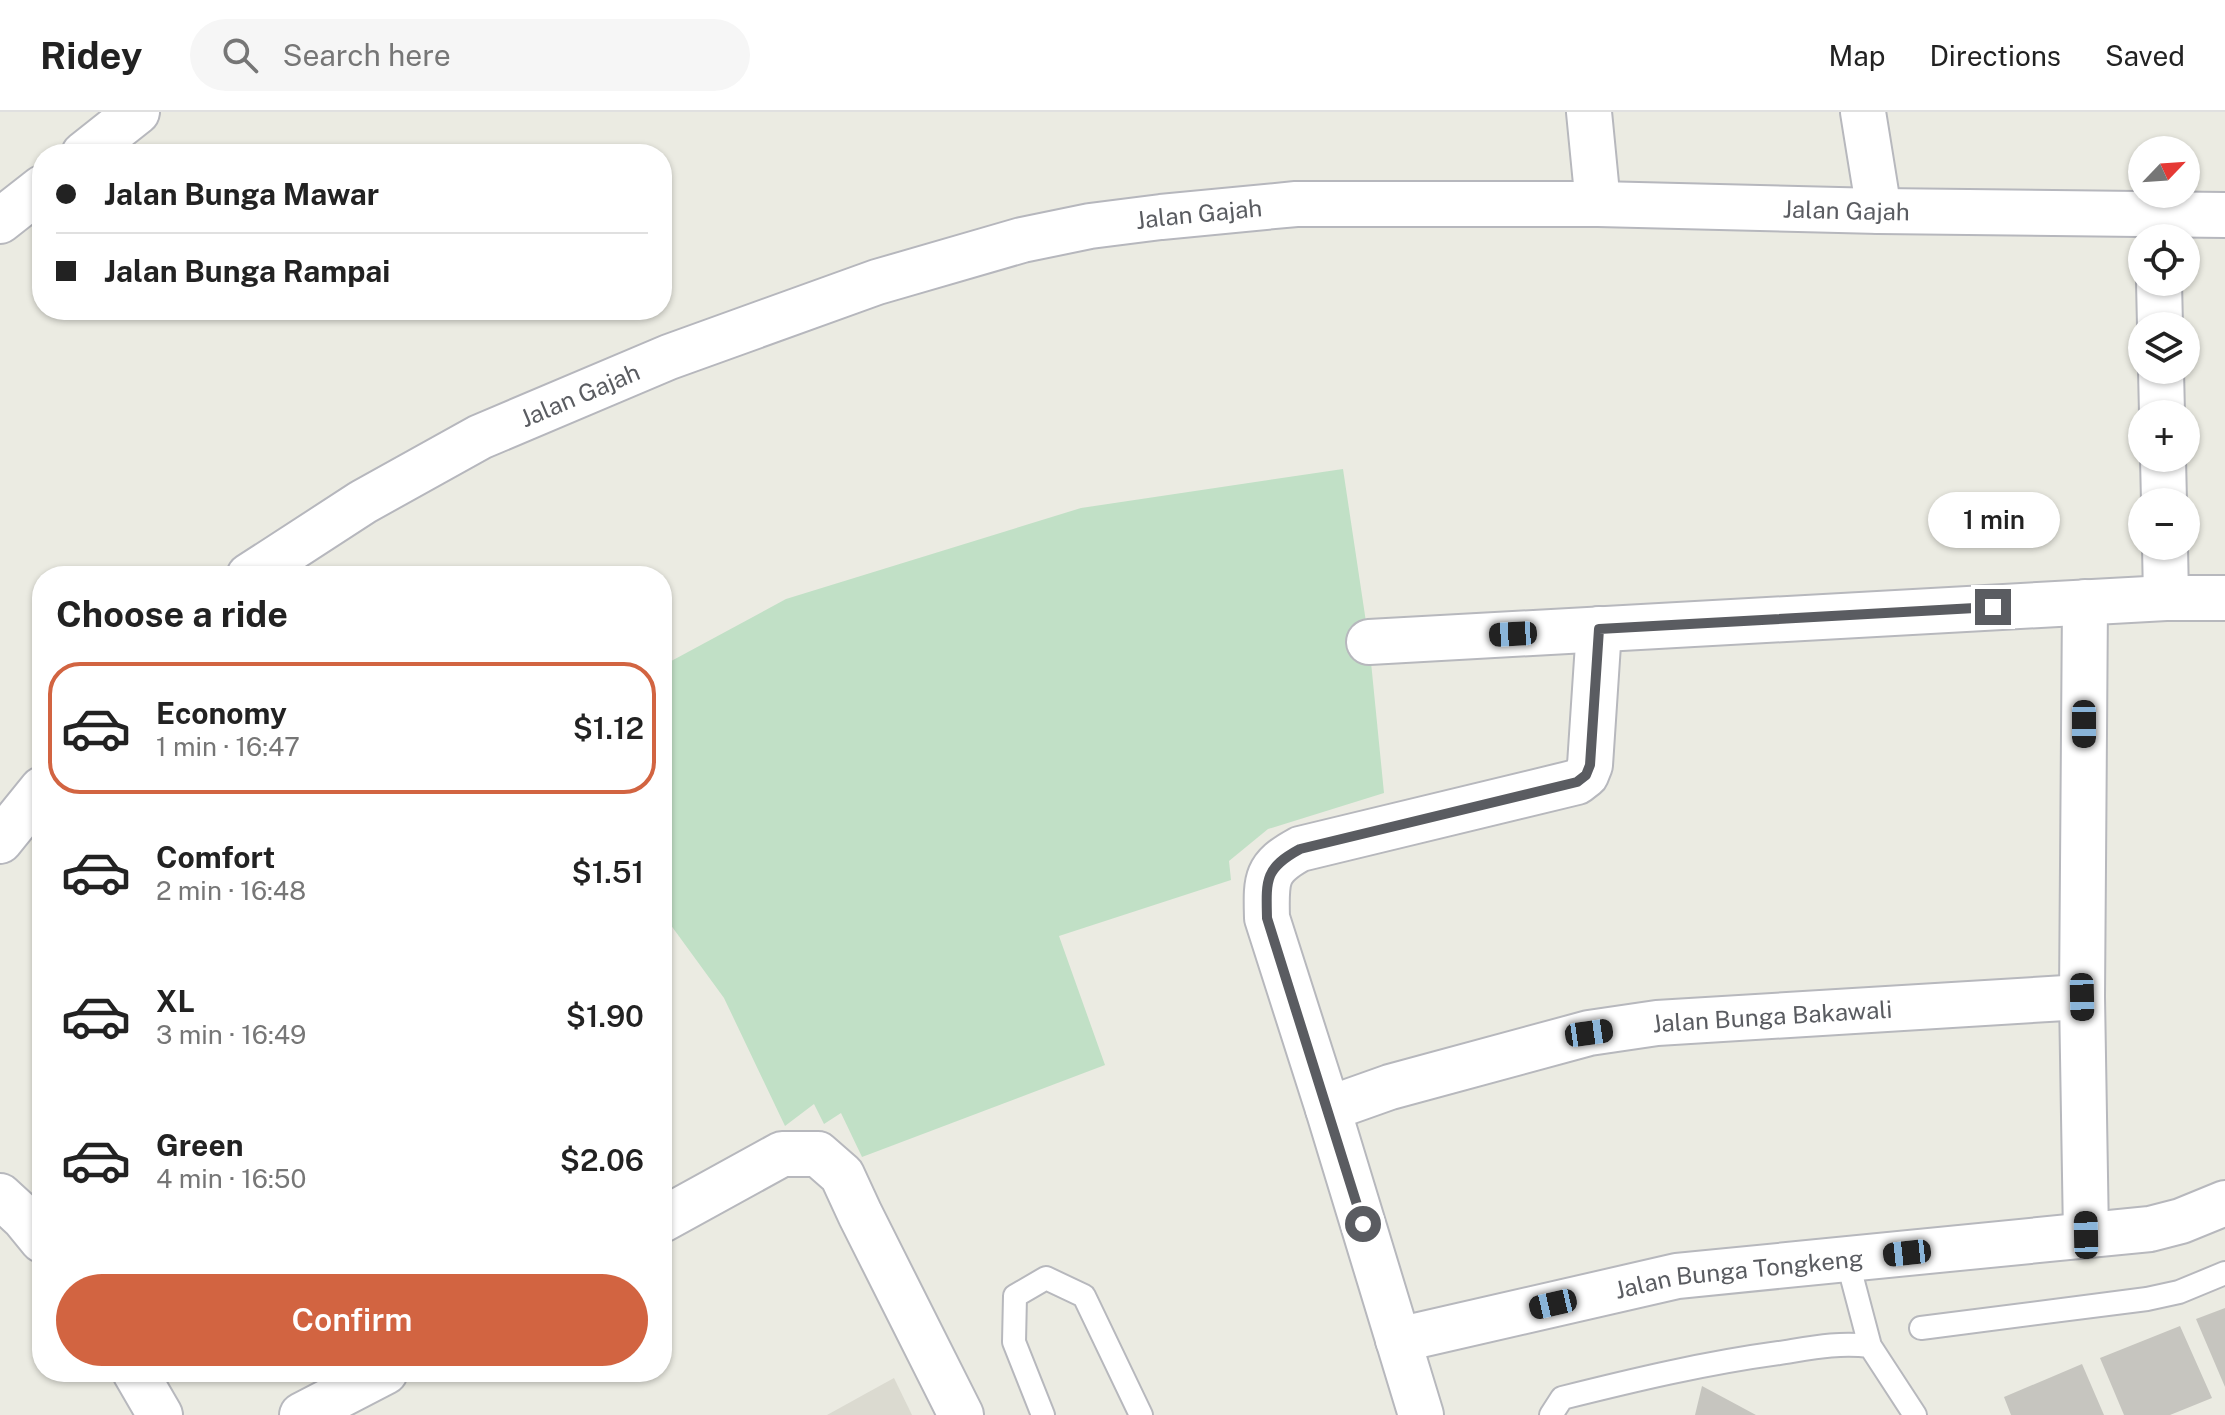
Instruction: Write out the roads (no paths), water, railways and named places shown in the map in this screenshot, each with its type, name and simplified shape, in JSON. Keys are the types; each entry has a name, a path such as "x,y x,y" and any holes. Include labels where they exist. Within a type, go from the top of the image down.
{"street":[{"path":"97,144 137,112"},
{"path":"1589,112 1598,204"},
{"path":"1863,112 1879,211"},
{"path":"0,221 32,196"},
{"name":"Jalan Gajah","path":"264,566 363,502 480,437 669,357 877,282 1022,240 1090,226 1296,204 1598,204 1879,211 2128,225"},
{"name":"Jalan Gajah","path":"2175,224 2225,215"},
{"path":"2165,560 2166,598"},
{"path":"1369,642 2085,602 2225,598"},
{"path":"2085,602 2082,997 2086,1235"},
{"path":"1421,1415 1267,918 1270,874 1280,860 1300,849 1577,782 1586,775 1590,765 1599,629"},
{"path":"3,833 32,800"},
{"name":"Jalan Bunga Bakawali","path":"1328,1109 1390,1087 1589,1033 1657,1023 2082,997"},
{"path":"672,1214 782,1154 818,1154 842,1175 961,1415"},
{"path":"0,1196 32,1228"},
{"name":"Jalan Bunga Tongkeng","path":"1398,1340 1677,1276 2150,1229 2181,1221 2225,1203"},
{"path":"141,1382 160,1415"},
{"path":"302,1415 366,1382"}],"lane":[{"path":"1847,1259 1870,1346 1915,1415"},
{"path":"1921,1328 2147,1299 2179,1292 2225,1273"},
{"path":"1043,1415 1014,1342 1015,1296 1046,1278 1084,1296 1141,1415"},
{"path":"1551,1415 1562,1398 1643,1377 1816,1347 1846,1343 1870,1346"}]}
